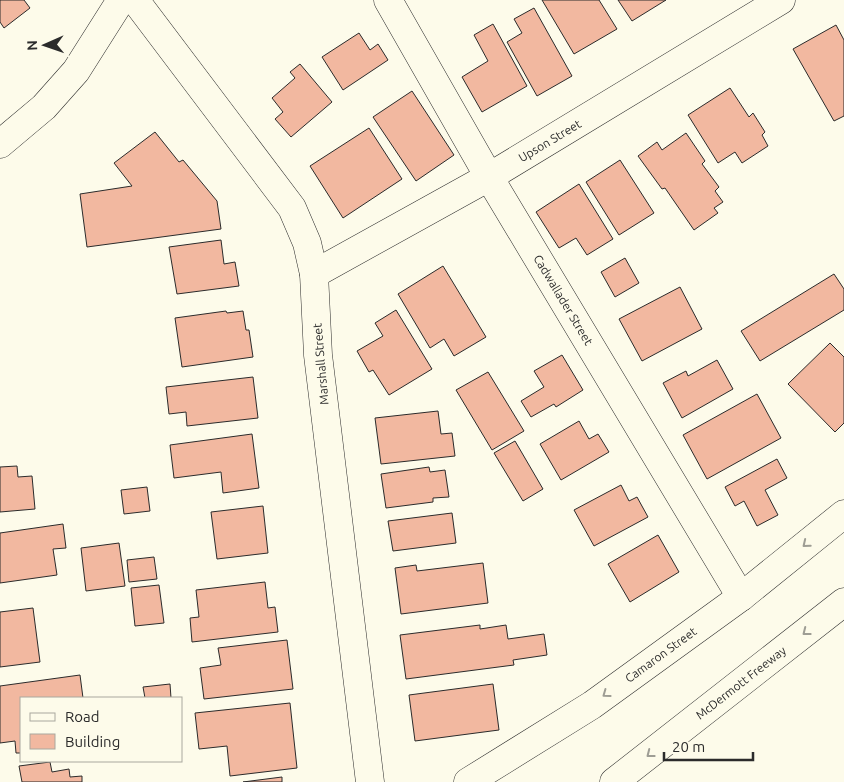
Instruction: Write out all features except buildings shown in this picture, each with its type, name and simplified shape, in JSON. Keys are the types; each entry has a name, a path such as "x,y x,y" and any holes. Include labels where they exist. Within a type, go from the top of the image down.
{"main road":[{"path":"0,144 44,107 76,71 121,0"},
{"name":"Marshall Street","path":"136,0 292,208 307,242 314,274 318,355 370,782"},
{"name":"Cadwallader Street","path":"388,0 490,177 741,597"},
{"name":"Upson Street","path":"314,274 490,177 781,0"},
{"name":"Camaron Street","path":"468,782 592,705 741,597 844,514"},
{"name":"McDermott Freeway","path":"614,782 844,602"}]}
